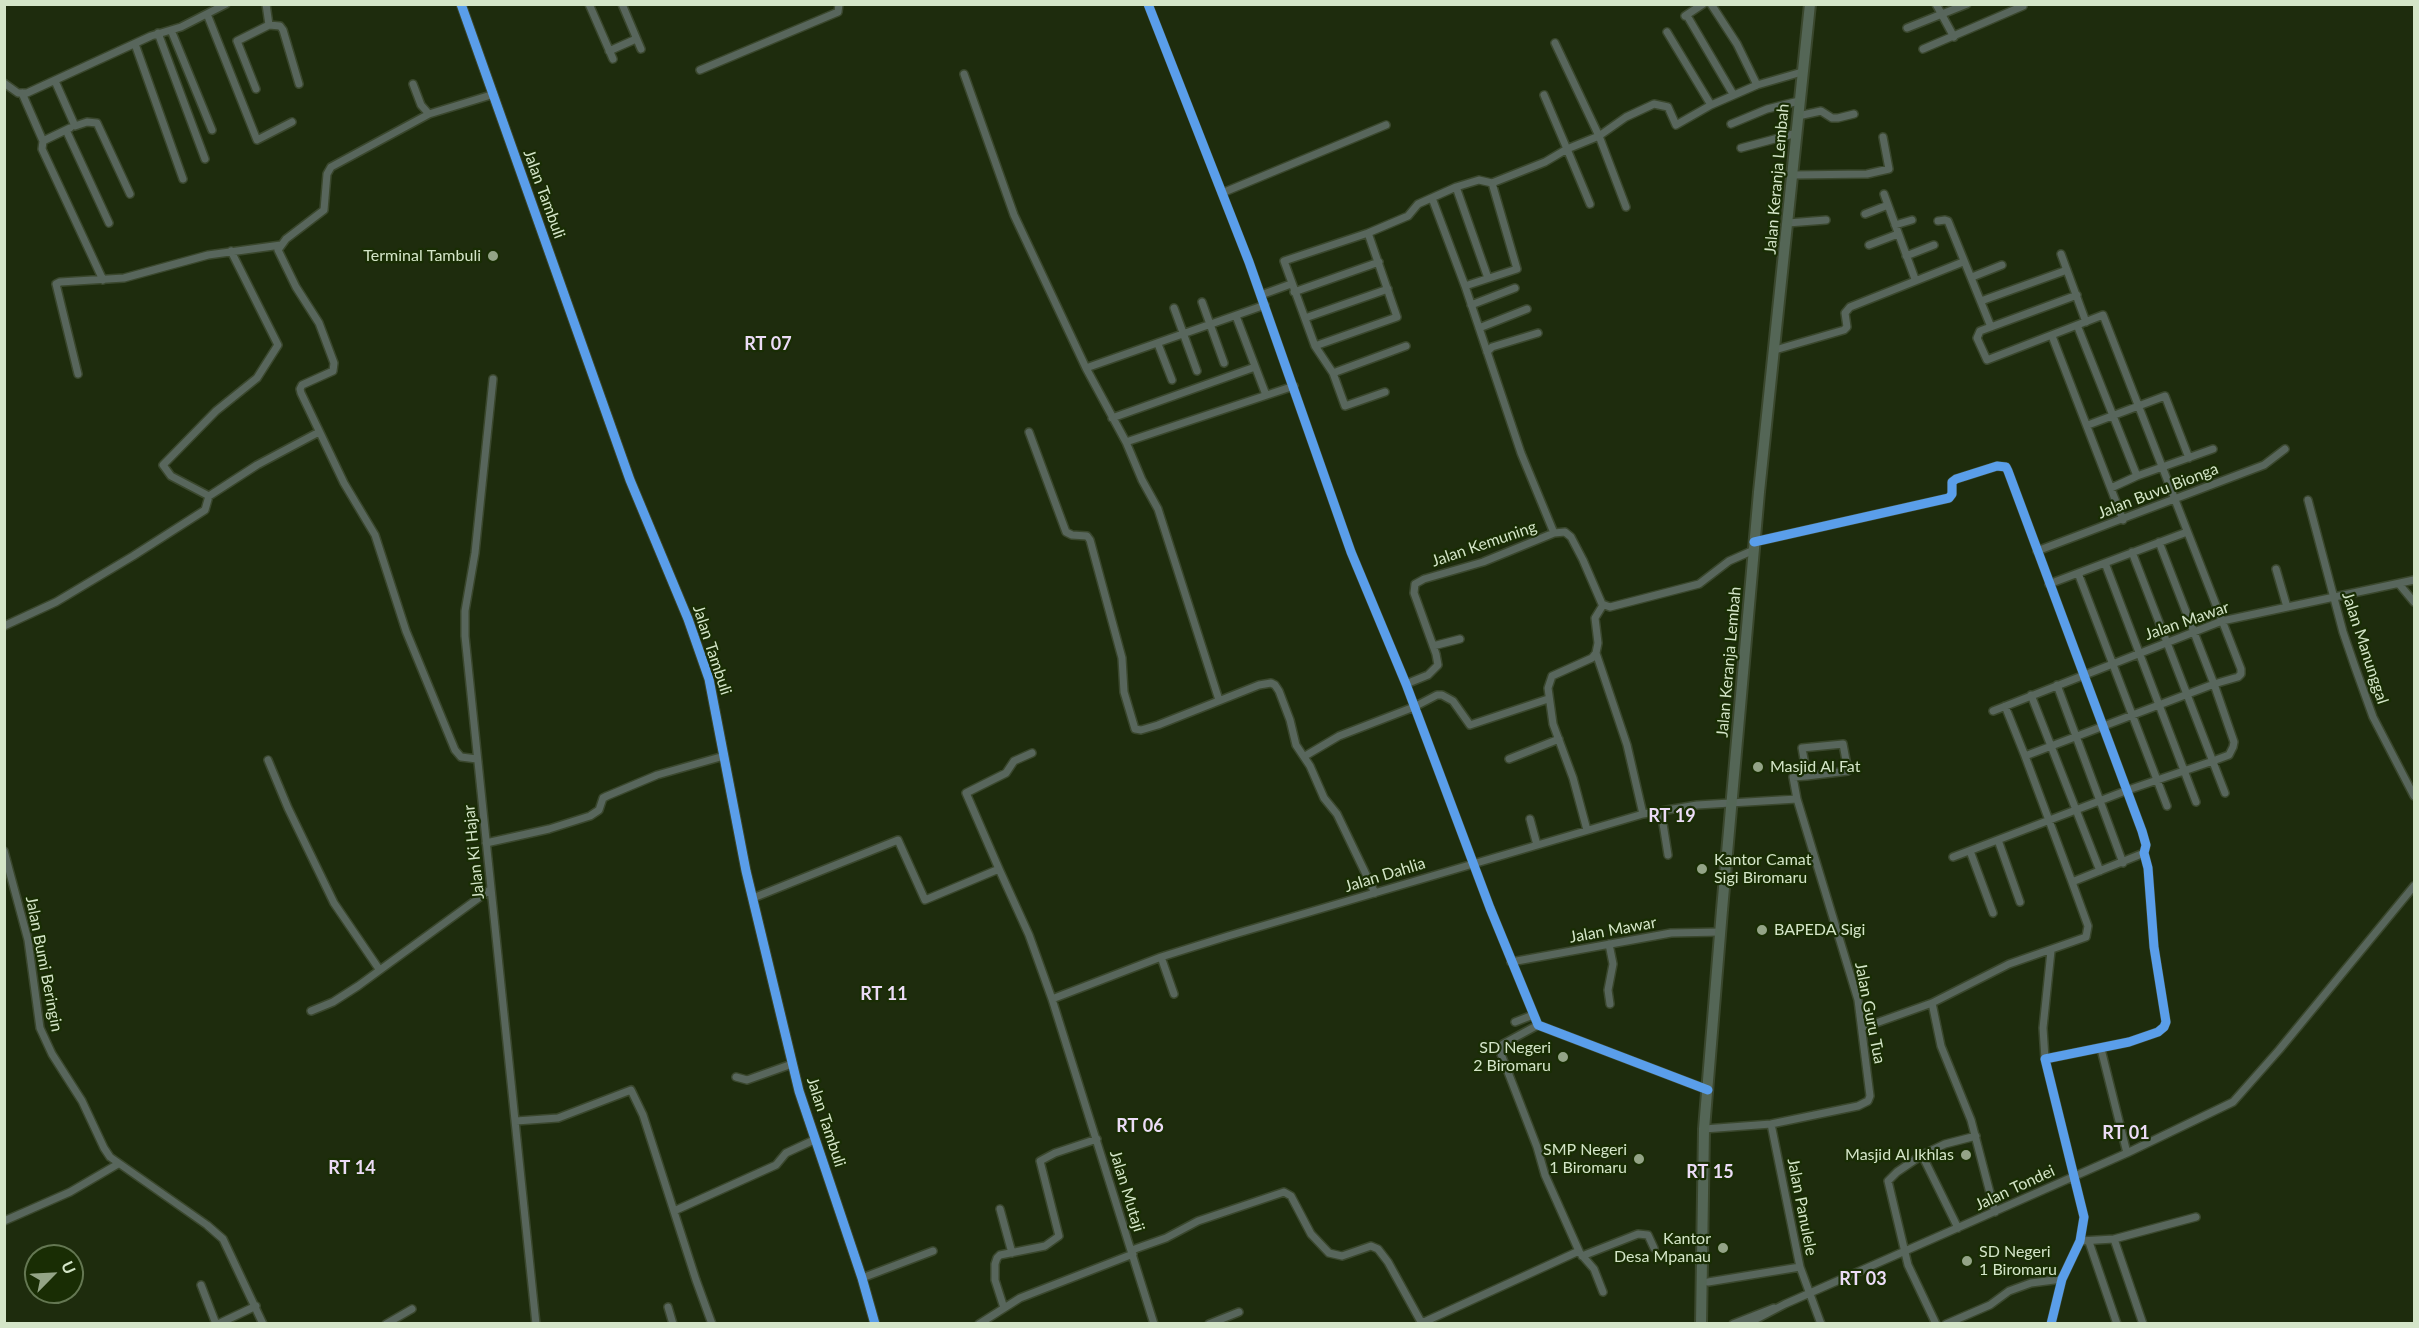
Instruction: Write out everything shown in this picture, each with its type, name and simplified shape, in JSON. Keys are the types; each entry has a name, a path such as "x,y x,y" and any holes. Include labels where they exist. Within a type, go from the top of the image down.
{"main road":[{"name":"Jalan Keranja Lembah","path":"1701,1323 1704,1129 1754,546 1810,4"},
{"path":"1704,1238 1708,1282 1707,1323"}],"street":[{"path":"4,83 14,91 22,93 55,81 226,4"},
{"path":"266,4 269,25"},
{"name":"Jalan Tambuli","path":"460,4 630,480 688,619 709,679 753,898 792,1064 814,1140 862,1278 875,1323"},
{"path":"589,4 613,59"},
{"path":"622,4 641,49"},
{"path":"700,70 838,12 839,4"},
{"path":"1148,4 1265,305 1351,552 1406,684 1511,962 1538,1025 1708,1090"},
{"path":"1703,4 1687,17 1733,94"},
{"path":"1710,4 1737,44 1757,85"},
{"path":"1936,4 1953,37"},
{"path":"1907,28 1966,4"},
{"path":"1923,50 2023,6"},
{"path":"207,14 257,140 292,122"},
{"path":"256,89 237,41 269,25 282,27 299,84"},
{"path":"171,30 212,130"},
{"path":"1667,32 1711,105"},
{"path":"158,33 205,159"},
{"path":"609,51 636,39"},
{"path":"1555,43 1599,136 1626,207"},
{"path":"135,44 183,179"},
{"path":"1384,392 1345,406 1333,373 1316,346 1292,288 1284,261 1368,233 1408,216 1418,204 1456,187 1479,180 1492,183 1545,162 1567,149 1599,136 1626,117 1654,104 1668,107 1676,125 1733,94 1802,72"},
{"path":"964,74 1014,215 1086,368 1126,442 1142,480 1158,509 1219,700"},
{"path":"55,81 75,126"},
{"path":"413,84 421,105 429,114"},
{"path":"22,93 43,141 42,149 103,280"},
{"path":"477,759 461,757 455,750 406,631 375,535 351,495 300,389 308,382 333,371 334,363 319,323 278,253 281,245 324,210 328,169 429,114 491,95"},
{"path":"1544,95 1590,204"},
{"path":"1731,124 1767,109 1799,101"},
{"path":"1798,116 1821,111 1834,118 1854,114"},
{"path":"43,141 75,126 87,122 97,123 130,194"},
{"path":"1222,193 1386,125"},
{"path":"66,130 109,222"},
{"path":"1741,148 1797,133"},
{"path":"1793,175 1867,174 1889,169 1883,137"},
{"path":"1465,285 1516,269 1492,183"},
{"path":"1456,187 1488,278"},
{"path":"1884,194 1916,279"},
{"path":"1432,198 1465,285 1521,453 1554,533"},
{"path":"1865,214 1888,204"},
{"path":"1788,224 1826,220"},
{"path":"1895,225 1912,220"},
{"path":"1938,222 1948,221 1991,327"},
{"path":"1316,346 1397,317 1368,233"},
{"path":"1869,245 1898,234"},
{"path":"78,374 56,284 124,278 208,255 281,245"},
{"path":"1906,256 1934,245"},
{"path":"208,496 171,476 163,465 216,411 257,378 278,345 231,251"},
{"path":"2061,254 2086,322"},
{"path":"1261,296 1379,261"},
{"path":"1775,350 1844,330 1847,327 1845,313 1850,307 1963,262"},
{"path":"1972,277 2002,265"},
{"path":"1981,301 2067,270"},
{"path":"1471,305 1515,288"},
{"path":"1305,318 1388,289"},
{"path":"2025,756 2241,674 2140,406 2103,315 1988,360 1976,336 1980,331 2077,296"},
{"path":"1202,302 1224,363"},
{"path":"1086,368 1265,305"},
{"path":"1174,308 1197,370"},
{"path":"1479,328 1527,309"},
{"path":"1236,316 1266,395"},
{"path":"2077,325 2137,476"},
{"path":"1487,352 1492,347 1538,333"},
{"path":"2052,336 2123,520"},
{"path":"1158,344 1172,380"},
{"path":"1333,373 1406,346"},
{"path":"1112,418 1255,367"},
{"name":"Jalan Ki Hajar","path":"493,379 475,553 465,611 467,665 536,1323"},
{"path":"1126,442 1294,386"},
{"path":"2088,426 2165,396 2189,458"},
{"path":"4,626 80,588 205,510 208,496 257,465 319,432"},
{"path":"1029,432 1066,532 1072,535 1087,536 1089,540 1122,658 1124,692 1135,729 1141,730 1158,725 1265,684 1275,685 1290,720 1296,745 1305,756 1324,798 1337,814 1375,892"},
{"path":"2111,488 2137,476 2214,449"},
{"name":"Jalan Buvu Bionga","path":"2037,551 2264,465 2285,449"},
{"path":"1587,830 1548,699 1548,683 1552,676 1592,658 1596,653 1598,643 1595,618 1603,605 1610,607 1699,584 1729,561 1754,546 1949,498 1952,494 1952,482 1956,479 2001,466 2008,471 2082,674 2128,790 2146,844 2154,947 2166,1022 2158,1032 2101,1049 2045,1059"},
{"name":"Jalan Manunggal","path":"2308,500 2343,632 2373,717 2415,796"},
{"name":"Jalan Kemuning","path":"1406,684 1428,675 1437,667 1438,660 1414,593 1418,581 1483,562 1554,533 1565,532 1570,537 1603,605"},
{"path":"2049,584 2187,532"},
{"path":"1953,857 2128,790 2158,782 2229,755 2234,742 2159,542"},
{"path":"2132,552 2225,793"},
{"path":"2105,562 2196,802"},
{"path":"2276,569 2287,607"},
{"path":"2078,573 2167,806"},
{"name":"Jalan Mawar","path":"1993,711 2112,662 2222,621 2415,580"},
{"path":"2399,584 2415,602"},
{"path":"1433,646 1460,639"},
{"path":"1596,653 1627,745 1643,814"},
{"path":"2056,685 2124,863"},
{"path":"1305,756 1346,732 1414,707 1437,695 1453,701 1470,725 1548,699"},
{"path":"2031,695 2100,871"},
{"path":"1862,1028 1932,1003 2009,964 2086,937 2089,932 2005,706"},
{"path":"1509,759 1559,739"},
{"path":"1732,804 1797,799 1793,777 1807,776 1848,771 1843,744 1802,748 1807,776"},
{"name":"Jalan Mutaji","path":"1032,753 1010,766 1006,773 966,793 1029,935 1052,999 1154,1323"},
{"path":"486,843 549,829 590,816 599,810 603,798 613,793 657,775 724,756"},
{"path":"268,760 334,903 379,969"},
{"name":"Jalan Guru Tua","path":"1704,1129 1771,1124 1858,1106 1868,1101 1870,1091 1862,1028 1848,965 1797,799"},
{"name":"Jalan Dahlia","path":"1052,999 1161,957 1587,830 1643,814 1691,805 1732,804"},
{"path":"1661,811 1668,855"},
{"path":"1530,819 1537,845"},
{"path":"753,898 898,840 925,900 999,869"},
{"path":"1998,840 2020,902"},
{"path":"1970,850 1993,912"},
{"name":"Jalan Bumi Beringin","path":"4,851 28,940 35,998 45,1041 62,1072 82,1101 104,1148 118,1164 138,1175 219,1234 227,1245 263,1323"},
{"path":"2072,882 2145,853"},
{"name":"Jalan Tondei","path":"1747,1323 1785,1304 2127,1153 2236,1100 2415,886"},
{"path":"311,1011 333,1002 491,889"},
{"name":"Jalan Mawar","path":"1511,962 1671,933 1721,932"},
{"path":"1609,944 1613,964 1608,990 1610,1004"},
{"path":"2051,951 2042,1038 2045,1059 2084,1217 2080,1241 2062,1279 2051,1323"},
{"path":"1161,957 1174,994"},
{"path":"1932,1003 1946,1059 1976,1136 1995,1212"},
{"path":"1515,1022 1533,1014"},
{"path":"1538,1025 1503,1044 1501,1054 1537,1147 1545,1175 1581,1254 1594,1269 1603,1292"},
{"path":"2101,1049 2127,1153"},
{"path":"736,1077 747,1080 792,1064"},
{"path":"516,1121 558,1118 630,1089 643,1115 712,1323"},
{"name":"Jalan Panulele","path":"1771,1124 1800,1267 1821,1323"},
{"path":"1936,1323 1914,1280 1888,1181 1922,1155 1945,1144 1976,1136"},
{"path":"1004,1308 996,1285 995,1264 1000,1255 1045,1246 1059,1236 1041,1161 1097,1139"},
{"path":"674,1211 776,1165 786,1153 814,1140"},
{"path":"1922,1155 1958,1228"},
{"path":"4,1221 70,1192 118,1164"},
{"path":"979,1323 1020,1298 1166,1238 1198,1221 1280,1192 1288,1193 1316,1239 1336,1257 1376,1246 1388,1262 1421,1322 1426,1322 1581,1254 1638,1234 1648,1235 1654,1248"},
{"path":"1000,1209 1012,1253"},
{"path":"2080,1241 2114,1239 2196,1217"},
{"path":"2114,1239 2143,1323"},
{"path":"2089,1242 2117,1323"},
{"path":"862,1278 933,1251"},
{"path":"1708,1282 1800,1267"},
{"path":"1946,1323 1990,1305 2009,1291 2031,1283 2062,1279"},
{"path":"201,1285 217,1323 256,1306"},
{"path":"1733,1323 1785,1304"},
{"path":"668,1308 672,1323"},
{"path":"386,1323 412,1309"},
{"path":"1209,1323 1239,1312"}],"cycle path":[{"path":"461,4 630,480 688,619 709,679 746,871 799,1091 862,1278 875,1324"},
{"path":"1148,4 1249,262 1351,552 1406,684 1490,908 1538,1025 1708,1090"},
{"path":"1754,542 1949,498 1952,494 1952,482 1956,479 1997,466 2006,467 2008,471 2142,831 2146,845 2144,853 2148,868 2154,947 2166,1022 2158,1032 2129,1042 2045,1059 2084,1217 2080,1241 2062,1279 2051,1324"}],"place":[{"name":"Terminal Tambuli","path":"493,256"},
{"name":"Masjid Al Fat","path":"1758,767"},
{"name":"Kantor Camat Sigi Biromaru","path":"1702,869"},
{"name":"BAPEDA Sigi","path":"1762,930"},
{"name":"SD Negeri 2 Biromaru","path":"1563,1057"},
{"name":"Masjid Al Ikhlas","path":"1966,1155"},
{"name":"SMP Negeri 1 Biromaru","path":"1639,1159"},
{"name":"Kantor Desa Mpanau","path":"1723,1248"},
{"name":"SD Negeri 1 Biromaru","path":"1967,1261"}],"district":[{"name":"RT 07","path":"768,344"},
{"name":"RT 19","path":"1672,816"},
{"name":"RT 11","path":"884,994"},
{"name":"RT 06","path":"1140,1126"},
{"name":"RT 01","path":"2126,1133"},
{"name":"RT 14","path":"352,1168"},
{"name":"RT 15","path":"1710,1172"},
{"name":"RT 03","path":"1863,1279"}]}
